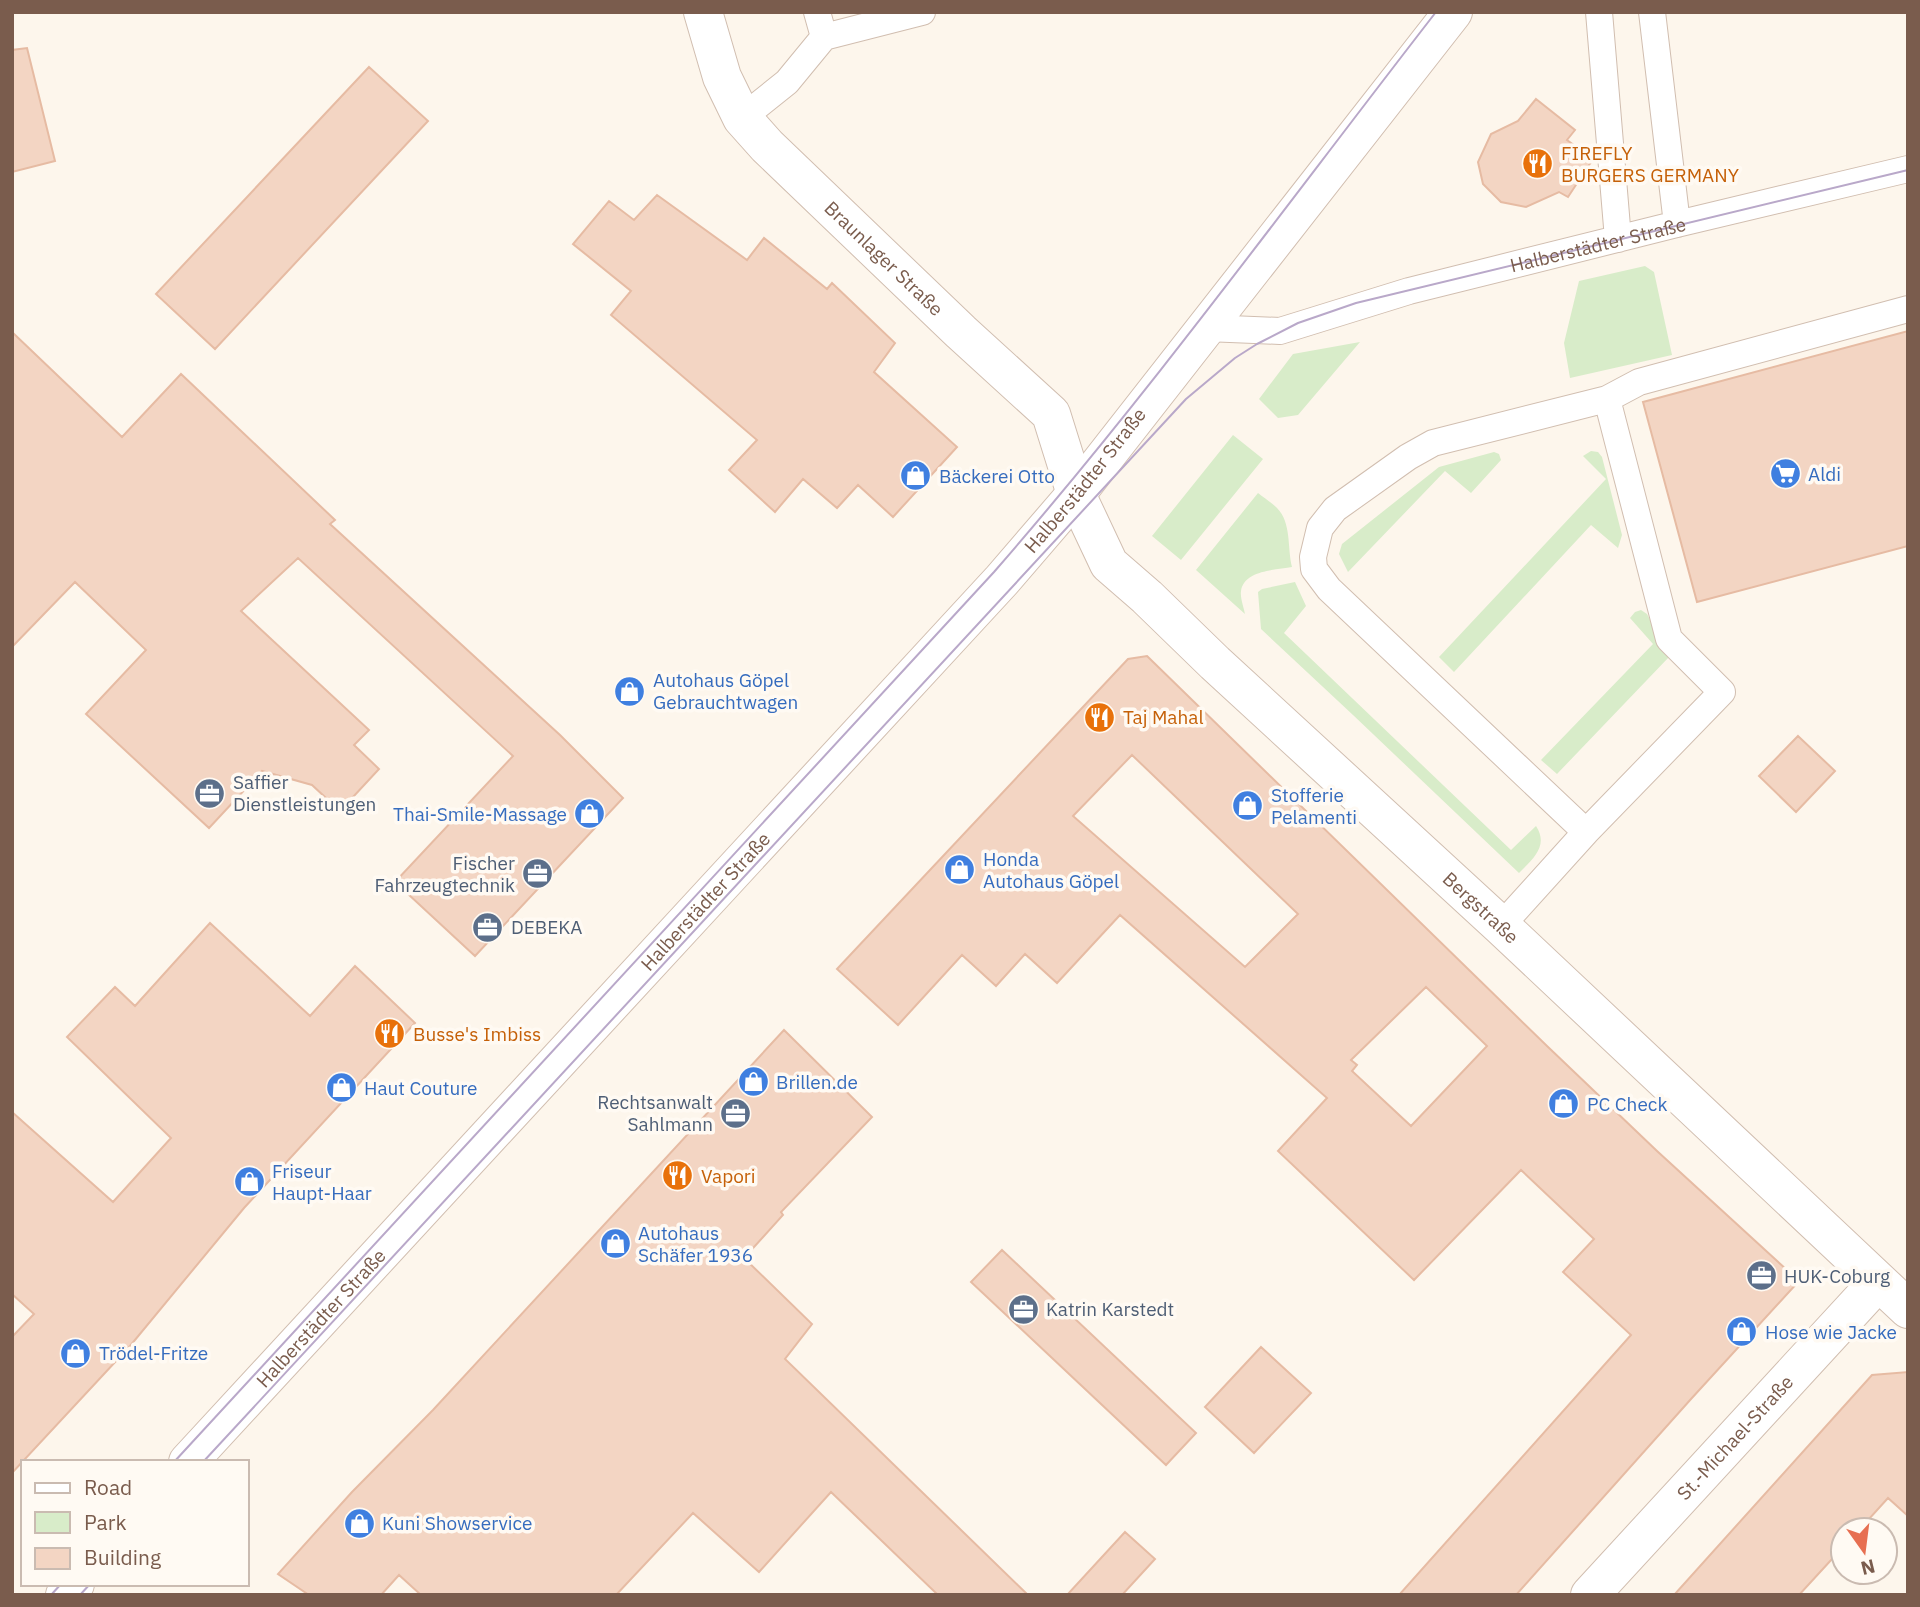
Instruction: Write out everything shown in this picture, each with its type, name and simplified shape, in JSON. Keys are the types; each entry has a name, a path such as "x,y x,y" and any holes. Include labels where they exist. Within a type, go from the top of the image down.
{"street":[{"name":"Braunlager Straße","path":"703,12 722,78 742,118 961,332 1051,414 1076,494"},
{"name":"Halberstädter Straße","path":"190,1460 1002,580 1076,494 1206,328 1442,16"},
{"name":"Bergstraße","path":"1076,494 1109,564 1501,926 1908,1309"},
{"name":"St.-Michael-Straße","path":"1590,1595 1878,1282"}],"lane":[{"path":"742,118 787,82 821,25 922,12"},
{"path":"1598,12 1618,239"},
{"path":"1652,12 1678,224"},
{"name":"Halberstädter Straße","path":"1206,328 1280,331 1409,291 1908,169"},
{"path":"1586,832 1329,589 1314,569 1313,557 1320,528 1335,509 1408,457 1433,443 1607,399 1639,382 1908,309"},
{"path":"1501,926 1586,832 1722,692 1669,639 1607,399"}],"green space":[{"path":"1645,266 1654,272 1672,355 1570,378 1564,343 1579,281"},
{"path":"1360,342 1298,415 1278,418 1259,399 1293,354"},
{"path":"1233,435 1263,459 1181,560 1152,536"},
{"path":"1591,451 1598,452 1602,457 1622,535 1618,548 1591,525 1454,672 1439,657 1606,479 1583,456"},
{"path":"1494,452 1499,454 1501,460 1471,493 1445,471 1348,572 1339,554 1342,544 1439,467"},
{"path":"1258,493 1276,507 1285,520 1292,567 1262,572 1243,584 1241,591 1245,614 1196,570"},
{"path":"1295,582 1306,606 1284,633 1511,850 1536,826 1541,840 1538,852 1519,873 1261,629 1258,592"},
{"path":"1641,610 1647,614 1669,657 1557,774 1541,760 1653,644 1630,618"}],"building":[{"path":"27,48 55,161 12,172 12,50"},
{"path":"369,67 428,121 215,349 156,294"},
{"path":"1536,99 1575,130 1567,140 1593,159 1568,197 1559,192 1526,207 1501,202 1483,184 1478,162 1491,134 1518,121"},
{"path":"657,195 747,260 764,238 827,289 832,283 895,343 874,372 957,447 893,517 858,485 837,508 803,479 775,512 729,470 757,440 611,315 631,291 573,244 609,201 634,220"},
{"name":"Aldi","path":"1908,331 1908,546 1697,602 1643,402"},
{"path":"12,332 122,437 181,374 335,520 330,524 560,735 623,798 475,956 395,882 513,756 298,558 241,611 369,730 354,745 379,769 340,811 312,785 262,771 209,828 86,714 146,650 75,582 12,647"},
{"path":"1147,656 1547,1046 1799,1281 1516,1595 1399,1595 1631,1335 1563,1272 1594,1239 1521,1170 1414,1280 1278,1151 1327,1098 1120,915 1057,983 1025,954 996,986 962,955 898,1025 837,969 1128,659","holes":["1132,755 1298,914 1245,967 1073,816","1426,987 1487,1046 1411,1126 1352,1071 1357,1065 1351,1060"]},
{"path":"1798,736 1835,771 1796,812 1759,776"},
{"path":"210,923 310,1016 355,966 415,1023 244,1208 130,1346 24,1460 21,1460 12,1473 12,1337 34,1314 12,1294 12,1112 113,1202 171,1138 67,1037 115,987 135,1006"},
{"path":"784,1030 872,1117 781,1212 783,1215 744,1258 812,1324 785,1359 1028,1595 938,1595 831,1492 759,1572 693,1513 616,1595 421,1595 399,1575 381,1595 309,1595 278,1574 352,1492 433,1410"},
{"path":"1002,1250 1196,1433 1166,1465 971,1282"},
{"path":"1261,1347 1311,1393 1254,1453 1205,1407"},
{"path":"1908,1372 1908,1516 1888,1498 1872,1516 1829,1516 1829,1562 1799,1595 1674,1595 1872,1375"},
{"path":"1125,1532 1155,1559 1122,1595 1067,1595"}],"tram line":[{"path":"176,1460 994,572 1164,366 1436,12"},
{"path":"205,1460 1186,399 1235,358 1298,323 1356,303 1908,170"},
{"path":"51,1595 59,1586"},
{"path":"80,1595 88,1586"}],"place":[{"name":"FIREFLY BURGERS GERMANY","path":"1538,164"},
{"name":"Aldi","path":"1785,474"},
{"name":"Bäckerei Otto","path":"916,476"},
{"name":"Autohaus Göpel Gebrauchtwagen","path":"630,691"},
{"name":"Taj Mahal","path":"1100,717"},
{"name":"Saffier Dienstleistungen","path":"210,793"},
{"name":"Stofferie Pelamenti","path":"1248,806"},
{"name":"Thai-Smile-Massage","path":"590,814"},
{"name":"Honda Autohaus Göpel","path":"960,870"},
{"name":"Fischer Fahrzeugtechnik","path":"538,874"},
{"name":"DEBEKA","path":"488,927"},
{"name":"Busse's Imbiss","path":"390,1034"},
{"name":"Brillen.de","path":"753,1082"},
{"name":"Haut Couture","path":"341,1088"},
{"name":"PC Check","path":"1564,1104"},
{"name":"Rechtsanwalt Sahlmann","path":"736,1113"},
{"name":"Vapori","path":"678,1176"},
{"name":"Friseur Haupt-Haar","path":"249,1182"},
{"name":"Autohaus Schäfer 1936","path":"615,1244"},
{"name":"HUK-Coburg","path":"1761,1276"},
{"name":"Katrin Karstedt","path":"1023,1309"},
{"name":"Hose wie Jacke","path":"1742,1332"},
{"name":"Trödel-Fritze","path":"76,1353"},
{"name":"Kuni Showservice","path":"359,1523"}]}
